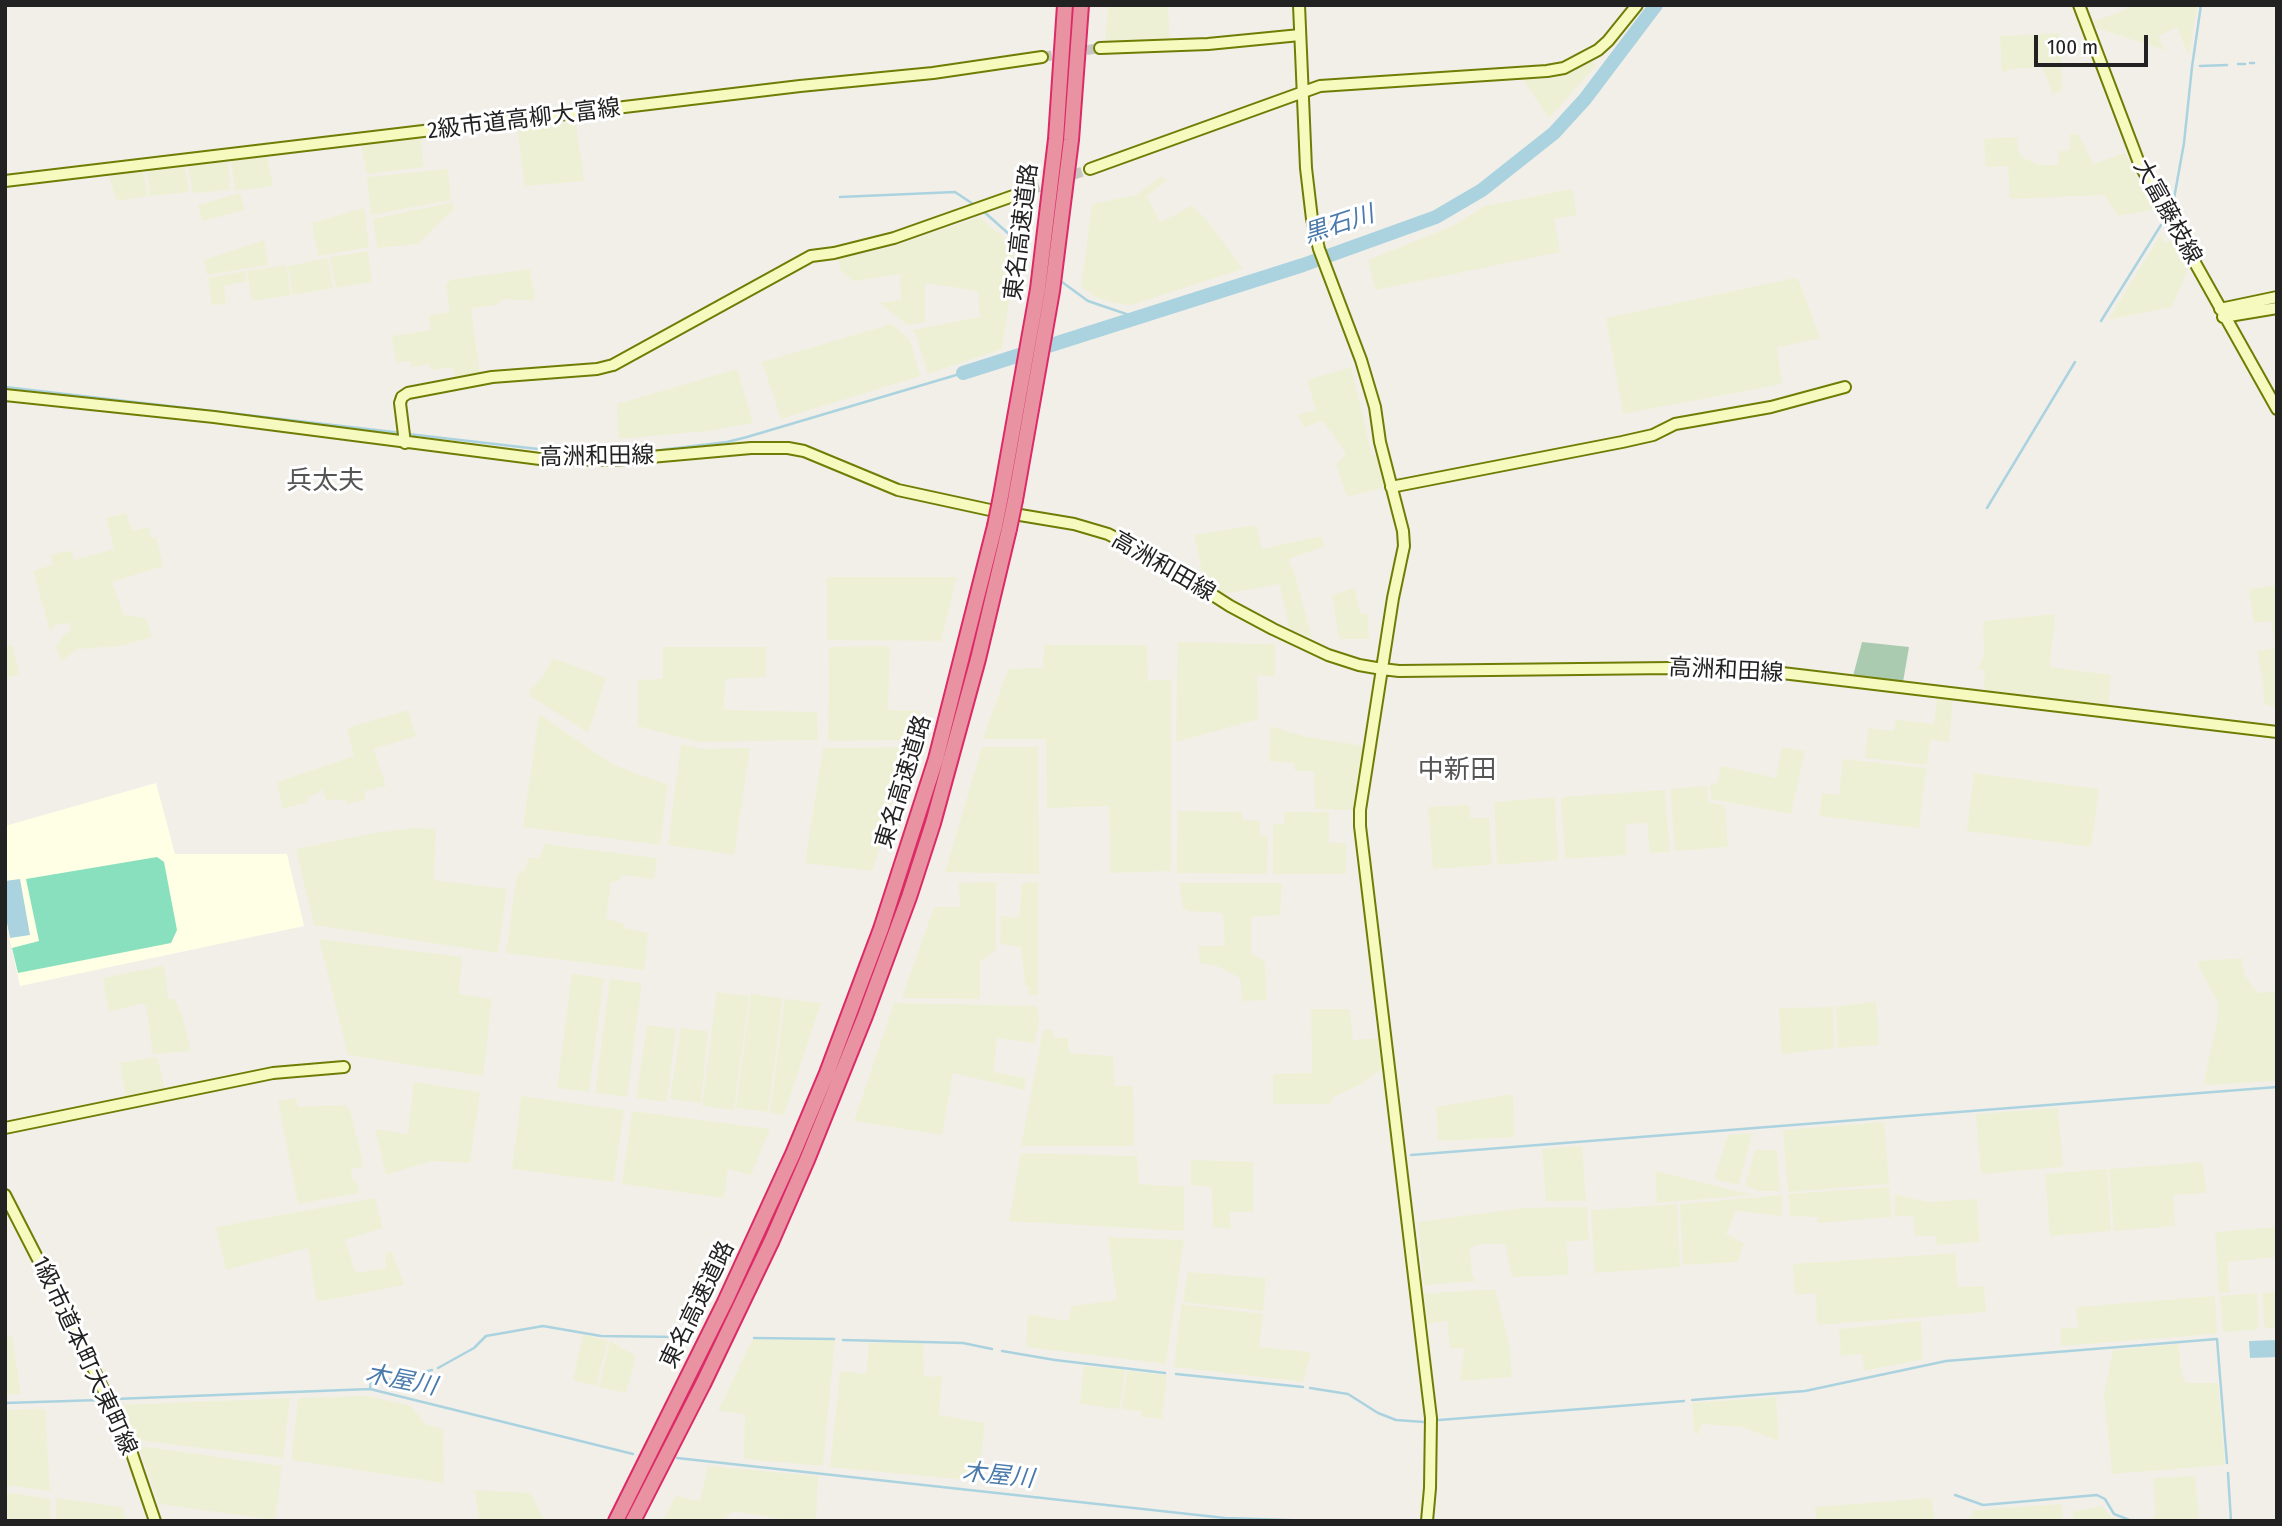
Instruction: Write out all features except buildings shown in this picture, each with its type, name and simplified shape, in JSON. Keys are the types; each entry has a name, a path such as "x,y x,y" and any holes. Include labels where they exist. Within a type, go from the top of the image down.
{"highway":[{"name":"東名高速道路","path":"616,1521 741,1269 827,1073 881,929 936,759 1002,528 1001,496 1026,363 1038,336 1065,5"},
{"name":"東名高速道路","path":"634,1521 703,1384 807,1160 865,1016 933,823 978,659 1038,336 1071,140 1081,5"}],"street":[{"path":"1299,5 1309,198 1319,249 1361,360 1403,531 1404,546 1382,669 1360,810 1360,826 1432,1418 1427,1521"},
{"path":"1090,169 1320,86 1525,73 1564,68 1598,50 1637,5"},
{"name":"大富藤枝線","path":"2079,5 2139,163 2277,409"},
{"path":"1100,48 1208,44 1300,35"},
{"name":"2級市道高柳大富線","path":"5,181 800,86 933,73 1042,57"},
{"path":"405,443 400,403 402,397 408,393 492,377 597,369 612,365 811,256 894,238 1030,190"},
{"path":"2222,313 2277,297"},
{"path":"2222,313 2277,308"},
{"path":"1391,487 1622,442 1653,435 1675,424 1771,407 1845,387"},
{"name":"高洲和田線","path":"5,395 214,417 540,459 617,460 751,448 804,451 898,490 1074,524 1108,534 1155,558 1230,606 1273,629 1328,655 1382,669 1756,670 2277,732"},
{"path":"5,1128 273,1073 344,1067"},
{"name":"1級市道本町大東町線","path":"5,1195 128,1442 155,1521"}],"shaded area":[{"path":"1108,5 1168,5 1170,39 1105,44"},
{"path":"2137,5 2197,5 2189,57 2177,27 2159,36 2164,50 2097,28 2094,21"},
{"path":"2060,33 2062,90 2053,95 2042,67 2011,69 2002,73 2000,36"},
{"path":"1592,61 1597,65 1549,118 1522,79 1549,79 1570,73"},
{"path":"576,122 584,181 525,186 517,128"},
{"path":"2070,134 2079,135 2093,164 2125,153 2155,208 2118,216 2104,195 2010,199 2008,166 1986,167 1984,139 2017,137 2019,152 2023,158 2040,165 2058,165 2059,151 2069,151"},
{"path":"420,138 424,167 367,174 361,144"},
{"path":"267,156 273,186 235,191 231,160"},
{"path":"228,161 230,190 193,193 188,166"},
{"path":"185,166 189,192 150,196 147,171"},
{"path":"448,169 451,200 371,215 367,177"},
{"path":"143,171 148,196 117,201 108,174"},
{"path":"1162,176 1166,181 1147,196 1160,222 1191,205 1207,220 1243,269 1131,305 1096,297 1081,287 1092,204 1136,195"},
{"path":"1572,189 1577,215 1554,219 1560,252 1376,290 1368,260 1450,227 1485,206"},
{"path":"240,193 245,210 202,221 198,205"},
{"path":"453,202 454,209 418,244 377,248 373,219"},
{"path":"364,208 369,247 318,256 312,223"},
{"path":"979,217 1017,248 1002,349 928,374 912,330 980,317 978,291 925,283 925,322 908,325 879,303 901,300 900,274 853,281 841,271 838,258 885,249"},
{"path":"2161,234 2163,242 2171,241 2187,271 2172,307 2108,320"},
{"path":"264,240 268,265 207,275 204,260"},
{"path":"368,251 372,282 336,288 330,257"},
{"path":"328,258 333,288 293,295 288,266"},
{"path":"286,265 291,295 252,301 247,271"},
{"path":"530,269 535,301 503,299 497,305 471,308 480,374 455,378 453,367 431,370 429,364 411,367 410,361 396,363 392,336 431,330 429,315 450,312 446,286 450,280"},
{"path":"244,271 247,281 224,286 226,304 212,305 208,278"},
{"path":"1795,278 1799,281 1820,338 1777,348 1782,384 1623,414 1606,318"},
{"path":"892,324 910,340 920,376 781,419 762,362"},
{"path":"1351,367 1372,455 1376,455 1386,487 1347,497 1336,464 1346,454 1323,421 1304,427 1297,415 1316,410 1307,380"},
{"path":"737,369 753,423 707,431 619,439 617,404"},
{"path":"126,513 132,531 148,527 151,538 156,537 163,566 112,582 124,615 146,618 152,637 120,646 78,649 62,661 56,646 62,640 61,637 71,630 69,623 57,624 50,631 33,571 52,565 51,555 64,551 72,552 74,560 114,549 106,518"},
{"path":"1256,525 1262,549 1321,536 1325,546 1289,559 1312,638 1289,629 1280,584 1224,594 1204,581 1194,535"},
{"path":"827,577 957,577 941,641 827,640"},
{"path":"2277,585 2277,708 2264,704 2257,651 2275,648 2271,621 2254,623 2249,589"},
{"path":"1355,588 1360,613 1368,614 1369,639 1339,639 1332,595"},
{"path":"2055,614 2050,667 2111,675 2108,707 1984,691 1985,671 1978,669 1984,654 1983,621"},
{"path":"1178,642 1275,644 1275,677 1257,675 1259,719 1176,742"},
{"path":"1862,642 1909,647 1903,682 1853,676"},
{"path":"12,645 20,674 5,678 5,647"},
{"path":"1044,645 1147,645 1148,681 1171,679 1171,871 1110,873 1109,806 1047,808 1046,739 983,739 1008,669 1043,668"},
{"path":"887,646 890,650 888,710 921,711 913,740 828,741 829,647"},
{"path":"663,647 766,647 766,677 725,679 724,710 817,712 818,740 697,742 638,726 638,680 663,679"},
{"path":"553,658 606,678 587,732 530,696 529,691 544,675"},
{"path":"1937,697 1953,699 1949,742 1930,740 1927,765 1865,758 1869,728 1894,731 1896,720 1934,724"},
{"path":"408,710 416,736 374,749 386,786 365,791 365,800 347,804 345,800 326,800 322,789 315,795 308,796 308,802 283,809 277,782 354,756 347,728"},
{"path":"539,714 612,764 668,785 660,845 523,827"},
{"path":"1270,726 1303,736 1364,746 1356,810 1315,809 1314,771 1295,771 1294,763 1269,761"},
{"path":"681,744 702,749 750,748 734,855 668,845"},
{"path":"912,747 872,871 805,863 823,748"},
{"path":"982,747 1038,747 1039,874 945,872"},
{"path":"1782,747 1805,751 1791,814 1711,799 1710,785 1717,783 1721,766 1776,778"},
{"path":"1843,759 1926,768 1919,828 1819,816 1822,793 1839,795"},
{"path":"1974,773 2099,789 2091,847 1967,831"},
{"path":"156,783 175,854 287,854 304,926 20,986 5,918 5,826"},
{"path":"1707,786 1708,802 1725,806 1728,847 1675,851 1670,789"},
{"path":"1665,790 1670,852 1650,853 1647,823 1626,824 1627,855 1565,859 1561,797"},
{"path":"1555,797 1558,860 1499,865 1494,802"},
{"path":"1469,805 1470,818 1489,818 1492,863 1433,869 1428,807"},
{"path":"1178,811 1242,812 1243,820 1260,821 1260,836 1268,836 1267,874 1177,873"},
{"path":"1284,812 1329,812 1329,843 1346,843 1346,874 1273,874 1273,824 1284,824"},
{"path":"413,828 436,829 434,880 507,889 498,953 314,925 296,849"},
{"path":"544,844 657,858 654,879 622,875 619,881 611,882 606,918 624,924 625,928 648,933 644,970 506,953 517,874 525,870 528,858 540,858"},
{"path":"996,882 996,950 980,962 980,999 902,998 934,907 961,907 958,883"},
{"path":"1038,882 1038,995 1028,995 1029,987 1025,985 1021,947 1000,944 1001,916 1019,918 1022,883"},
{"path":"1179,883 1282,883 1280,915 1251,917 1251,953 1265,962 1267,1000 1243,1001 1240,978 1217,966 1200,963 1198,946 1225,946 1223,913 1187,911 1183,908"},
{"path":"319,939 462,957 459,994 492,999 483,1076 348,1055"},
{"path":"2242,958 2244,974 2257,993 2277,991 2277,1081 2207,1085 2204,1082 2218,1017 2218,1003 2198,964 2199,961"},
{"path":"164,967 168,999 174,999 182,1015 191,1051 153,1054 146,1007 143,1003 109,1012 103,978"},
{"path":"572,974 604,978 589,1092 557,1088"},
{"path":"610,979 642,983 627,1097 595,1093"},
{"path":"717,992 749,996 734,1110 702,1106"},
{"path":"751,994 783,998 768,1112 736,1108"},
{"path":"785,999 821,1003 784,1115 770,1113"},
{"path":"1876,1001 1879,1045 1838,1048 1836,1007"},
{"path":"894,1003 1037,1006 1039,1023 1034,1043 997,1038 994,1072 1026,1078 1024,1090 953,1073 942,1135 854,1121"},
{"path":"1833,1007 1835,1048 1781,1054 1779,1008"},
{"path":"1311,1009 1350,1009 1353,1040 1379,1038 1383,1068 1361,1084 1332,1098 1331,1104 1273,1104 1273,1074 1312,1073"},
{"path":"647,1025 676,1029 667,1102 636,1098"},
{"path":"681,1028 708,1031 701,1103 670,1099"},
{"path":"1043,1030 1053,1030 1053,1038 1068,1038 1069,1053 1113,1056 1115,1086 1133,1086 1134,1146 1021,1146"},
{"path":"157,1057 165,1089 126,1097 120,1063"},
{"path":"414,1082 480,1092 470,1163 432,1161 386,1175 375,1129 408,1134"},
{"path":"1513,1094 1515,1137 1438,1141 1436,1107"},
{"path":"521,1096 624,1110 614,1182 512,1169"},
{"path":"296,1098 298,1107 346,1105 350,1110 364,1167 351,1169 359,1193 298,1204 278,1101"},
{"path":"2058,1108 2063,1167 1981,1174 1976,1114"},
{"path":"632,1111 770,1129 751,1175 728,1169 724,1198 622,1184"},
{"path":"1884,1122 1889,1184 1788,1192 1783,1130"},
{"path":"1752,1133 1739,1185 1714,1179 1728,1135"},
{"path":"1582,1146 1586,1201 1546,1201 1542,1149"},
{"path":"1755,1150 1777,1150 1780,1191 1759,1191 1745,1186"},
{"path":"1021,1153 1137,1156 1139,1184 1184,1187 1184,1231 1009,1221"},
{"path":"1191,1160 1253,1162 1253,1212 1230,1212 1231,1229 1213,1227 1212,1187 1191,1185"},
{"path":"2203,1162 2206,1193 2173,1195 2175,1226 2114,1231 2109,1169"},
{"path":"2107,1169 2111,1231 2050,1236 2045,1174"},
{"path":"1655,1171 1753,1195 1657,1203"},
{"path":"1889,1187 1892,1217 1818,1223 1817,1217 1790,1216 1788,1194"},
{"path":"1894,1194 1928,1202 1977,1199 1980,1242 1937,1245 1936,1236 1915,1236 1914,1216 1895,1216"},
{"path":"1782,1195 1782,1216 1736,1211 1726,1234 1744,1243 1738,1262 1683,1265 1680,1204"},
{"path":"375,1198 383,1228 345,1240 356,1273 386,1268 385,1253 392,1252 404,1285 317,1302 308,1248 226,1270 216,1227"},
{"path":"1677,1204 1680,1267 1595,1273 1591,1210"},
{"path":"1587,1207 1589,1240 1566,1242 1569,1275 1512,1277 1505,1244 1480,1244 1472,1247 1470,1251 1472,1275 1476,1281 1424,1285 1418,1222 1523,1208"},
{"path":"2277,1227 2277,1257 2228,1262 2229,1293 2219,1293 2215,1232"},
{"path":"1108,1237 1184,1240 1166,1364 1026,1347 1028,1314 1068,1321 1072,1306 1117,1300"},
{"path":"1956,1253 1957,1287 1984,1286 1986,1312 1817,1325 1816,1293 1795,1295 1793,1264"},
{"path":"1188,1272 1266,1278 1263,1311 1183,1302"},
{"path":"1495,1289 1509,1344 1512,1377 1460,1381 1464,1349 1450,1348 1447,1321 1425,1324 1422,1294"},
{"path":"2277,1292 2277,1328 2267,1328 2264,1326 2262,1293"},
{"path":"2257,1293 2257,1330 2223,1332 2220,1296"},
{"path":"2215,1296 2217,1332 2214,1334 2061,1346 2061,1328 2078,1328 2076,1307"},
{"path":"1181,1304 1263,1314 1259,1347 1311,1352 1303,1382 1174,1367"},
{"path":"1921,1321 1923,1359 1864,1371 1862,1354 1841,1356 1839,1329"},
{"path":"583,1334 608,1341 596,1386 573,1380"},
{"path":"12,1336 21,1394 5,1395 5,1337"},
{"path":"752,1340 835,1340 823,1466 744,1459 745,1414 718,1411"},
{"path":"610,1341 636,1356 626,1393 599,1387"},
{"path":"868,1343 923,1343 924,1377 942,1376 939,1415 985,1423 978,1481 830,1467 840,1371 867,1374"},
{"path":"2179,1344 2181,1372 2186,1383 2218,1383 2225,1465 2112,1474 2104,1394 2113,1350"},
{"path":"1084,1366 1125,1370 1120,1409 1080,1404"},
{"path":"1127,1371 1167,1375 1162,1419 1142,1417 1141,1411 1122,1409"},
{"path":"368,1396 411,1406 425,1424 443,1429 444,1483 291,1460 298,1398"},
{"path":"1776,1397 1779,1441 1742,1427 1702,1424 1698,1434 1694,1433 1692,1403"},
{"path":"290,1398 283,1458 136,1440 121,1405"},
{"path":"45,1409 50,1491 5,1485 5,1410"},
{"path":"139,1446 282,1466 275,1520 159,1504"},
{"path":"708,1466 818,1476 816,1521 795,1521 732,1511 724,1521 663,1521 675,1496 700,1501"},
{"path":"2195,1476 2199,1521 2153,1521 2154,1478"},
{"path":"475,1490 530,1493 545,1521 479,1521"},
{"path":"5,1492 50,1499 51,1521 5,1521"},
{"path":"58,1498 123,1507 125,1521 56,1521"},
{"path":"1932,1498 1934,1521 1816,1521 1815,1507"},
{"path":"2061,1504 2063,1521 1968,1521 1974,1510"},
{"path":"2102,1506 2112,1517 2123,1521 2074,1521 2072,1512"}],"green space":[{"path":"157,857 164,862 177,930 171,943 18,973 12,948 39,941 26,879"}],"water":[{"path":"20,879 30,935 10,938 5,913 5,881"},
{"path":"2277,1340 2277,1357 2250,1358 2249,1341"}],"waterway":[{"name":"黒石川","path":"963,373 1303,265 1436,217 1482,190 1554,133 1585,99 1656,5"},
{"path":"2173,204 2184,143 2201,5"},
{"path":"2238,64 2245,64"},
{"path":"2200,66 2227,65"},
{"path":"840,197 955,192 976,206"},
{"path":"982,210 1029,252"},
{"path":"2101,321 2161,225"},
{"path":"1062,282 1088,301 1135,317"},
{"path":"1987,508 2075,362"},
{"path":"408,434 538,449 613,452 660,450 747,437 963,373"},
{"path":"5,387 402,433"},
{"path":"1411,1155 2277,1087"},
{"path":"438,1368 474,1348 486,1336 543,1326 601,1336 678,1337"},
{"path":"754,1338 834,1339"},
{"path":"1692,1400 1805,1391 1946,1361 2217,1339 2227,1463"},
{"path":"843,1340 963,1343 992,1349"},
{"path":"1002,1351 1165,1373"},
{"path":"370,1389 371,1381 384,1381 432,1370"},
{"path":"1176,1374 1303,1387"},
{"path":"1310,1388 1348,1394 1378,1413 1396,1420 1424,1422"},
{"name":"木屋川","path":"115,1399 370,1389 633,1454"},
{"name":"木屋川","path":"5,1403 100,1400"},
{"path":"1439,1420 1684,1401"},
{"name":"木屋川","path":"677,1458 1225,1518 1316,1521"},
{"path":"2228,1473 2231,1521"},
{"path":"1955,1495 1983,1505 2097,1495 2105,1499 2114,1514 2132,1521"}],"tunnel":[{"path":"1042,57 1100,48"},
{"path":"1030,190 1090,169"}],"district":[{"name":"兵太夫","path":"325,482"},
{"name":"中新田","path":"1457,771"}]}
